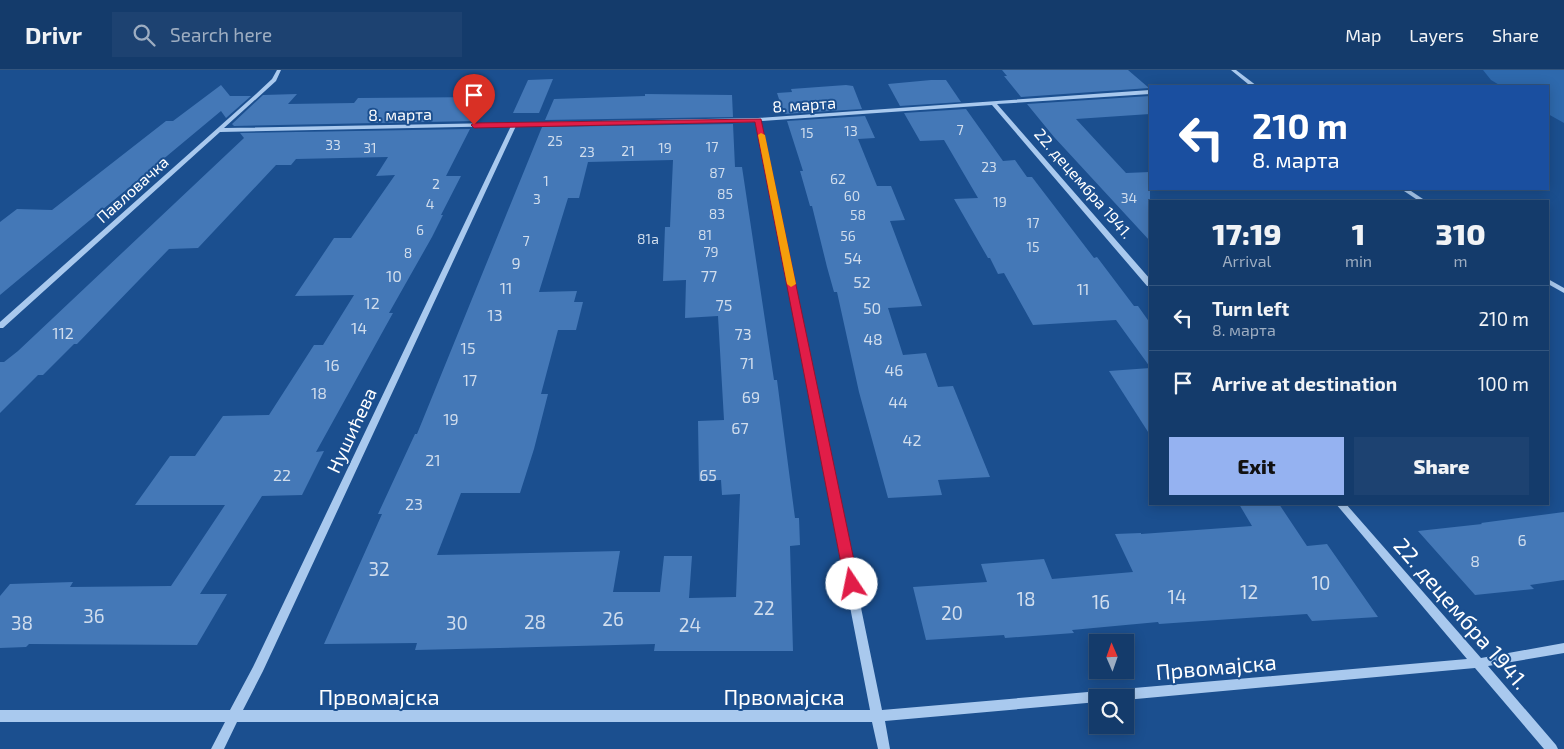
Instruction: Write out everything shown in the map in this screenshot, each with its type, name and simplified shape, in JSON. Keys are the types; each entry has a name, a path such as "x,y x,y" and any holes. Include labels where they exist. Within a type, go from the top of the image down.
{"street":[{"name":"Павловачка","path":"0,326 274,80 279,70"},
{"path":"1233,70 1252,85"},
{"name":"8. марта","path":"219,130 758,120 1149,92"},
{"name":"22. децембра 1941.","path":"993,103 1149,283"},
{"path":"758,120 884,749"},
{"name":"Нушићева","path":"217,749 257,671 514,125"},
{"path":"1406,190 1421,200"},
{"path":"1549,281 1564,291"},
{"name":"22. децембра 1941.","path":"1342,505 1552,749"},
{"name":"Првомајска","path":"0,716 878,716 1479,662 1564,648"}],"shaded area":[{"path":"1483,70 1564,70 1564,123 1549,115 1549,85 1499,85 1491,80"}],"building":[{"path":"1002,70 1128,70 1149,88 1021,97 1004,76 1007,76"},
{"path":"553,79 539,113 513,113 528,80"},
{"path":"946,80 961,102 900,106 888,84"},
{"path":"221,85 230,96 251,96 226,118 221,111 0,295 0,222 17,209 52,210 166,121 173,121"},
{"path":"853,86 862,109 784,114 777,93 792,92 791,89"},
{"path":"297,94 288,104 354,103 358,98 486,97 474,121 234,126 232,124 263,95"},
{"path":"645,94 732,95 733,117 545,120 554,99 645,96"},
{"path":"1149,96 1149,114 1076,119 1126,173 1149,172 1149,240 1054,137 1027,104"},
{"path":"966,109 1003,161 1015,160 1027,177 1032,177 1094,258 1097,257 1134,306 1138,306 1149,322 1149,366 1116,320 1033,325 1004,273 998,274 954,199 978,198 944,140 920,141 904,113"},
{"path":"865,116 875,138 858,139 877,186 891,186 905,220 890,221 922,306 888,308 903,355 926,353 938,387 953,386 990,477 938,480 942,495 888,498 859,392 837,292 834,292 812,206 810,206 800,171 803,171 787,121"},
{"path":"733,124 735,167 742,167 774,380 777,380 795,518 799,518 800,545 790,546 793,651 654,651 655,644 415,650 417,643 324,644 382,514 378,514 415,434 417,434 542,127","holes":["673,160 670,227 665,227 663,281 686,280 685,318 718,316 724,420 698,421 699,481 721,480 722,495 740,494 736,597 689,598 692,556 664,556 660,592 613,592 620,551 437,555 461,493 520,493 548,394 541,394 558,330 576,330 583,302 574,302 577,291 539,292 568,198 579,198 588,162"]},
{"path":"470,129 446,176 461,176 432,237 389,313 393,313 316,452 324,451 302,495 262,496 200,594 227,594 197,645 29,644 26,647 0,648 0,596 10,584 73,582 70,587 171,586 225,505 135,505 170,456 195,456 223,416 269,415 314,345 323,345 354,295 295,296 334,238 351,238 395,175 376,176 388,157 296,159 291,165 276,165 198,248 169,249 77,344 74,344 43,375 38,375 0,413 0,362 4,362 18,351 244,138 240,133"},
{"path":"1149,368 1149,433 1109,371"},
{"path":"1240,505 1280,505 1307,546 1327,544 1378,617 1312,621 1307,614 1159,624 1158,622 1072,630 1074,633 1005,638 1004,635 926,640 913,587 987,582 981,564 1044,559 1052,579 1133,572 1115,534 1141,534 1252,526"},
{"path":"1564,512 1564,580 1530,585 1534,589 1475,595 1418,531 1482,524"}],"slow traffic":[{"path":"761,135 791,284"}],"route":[{"path":"474,125 758,120 852,584"}]}
